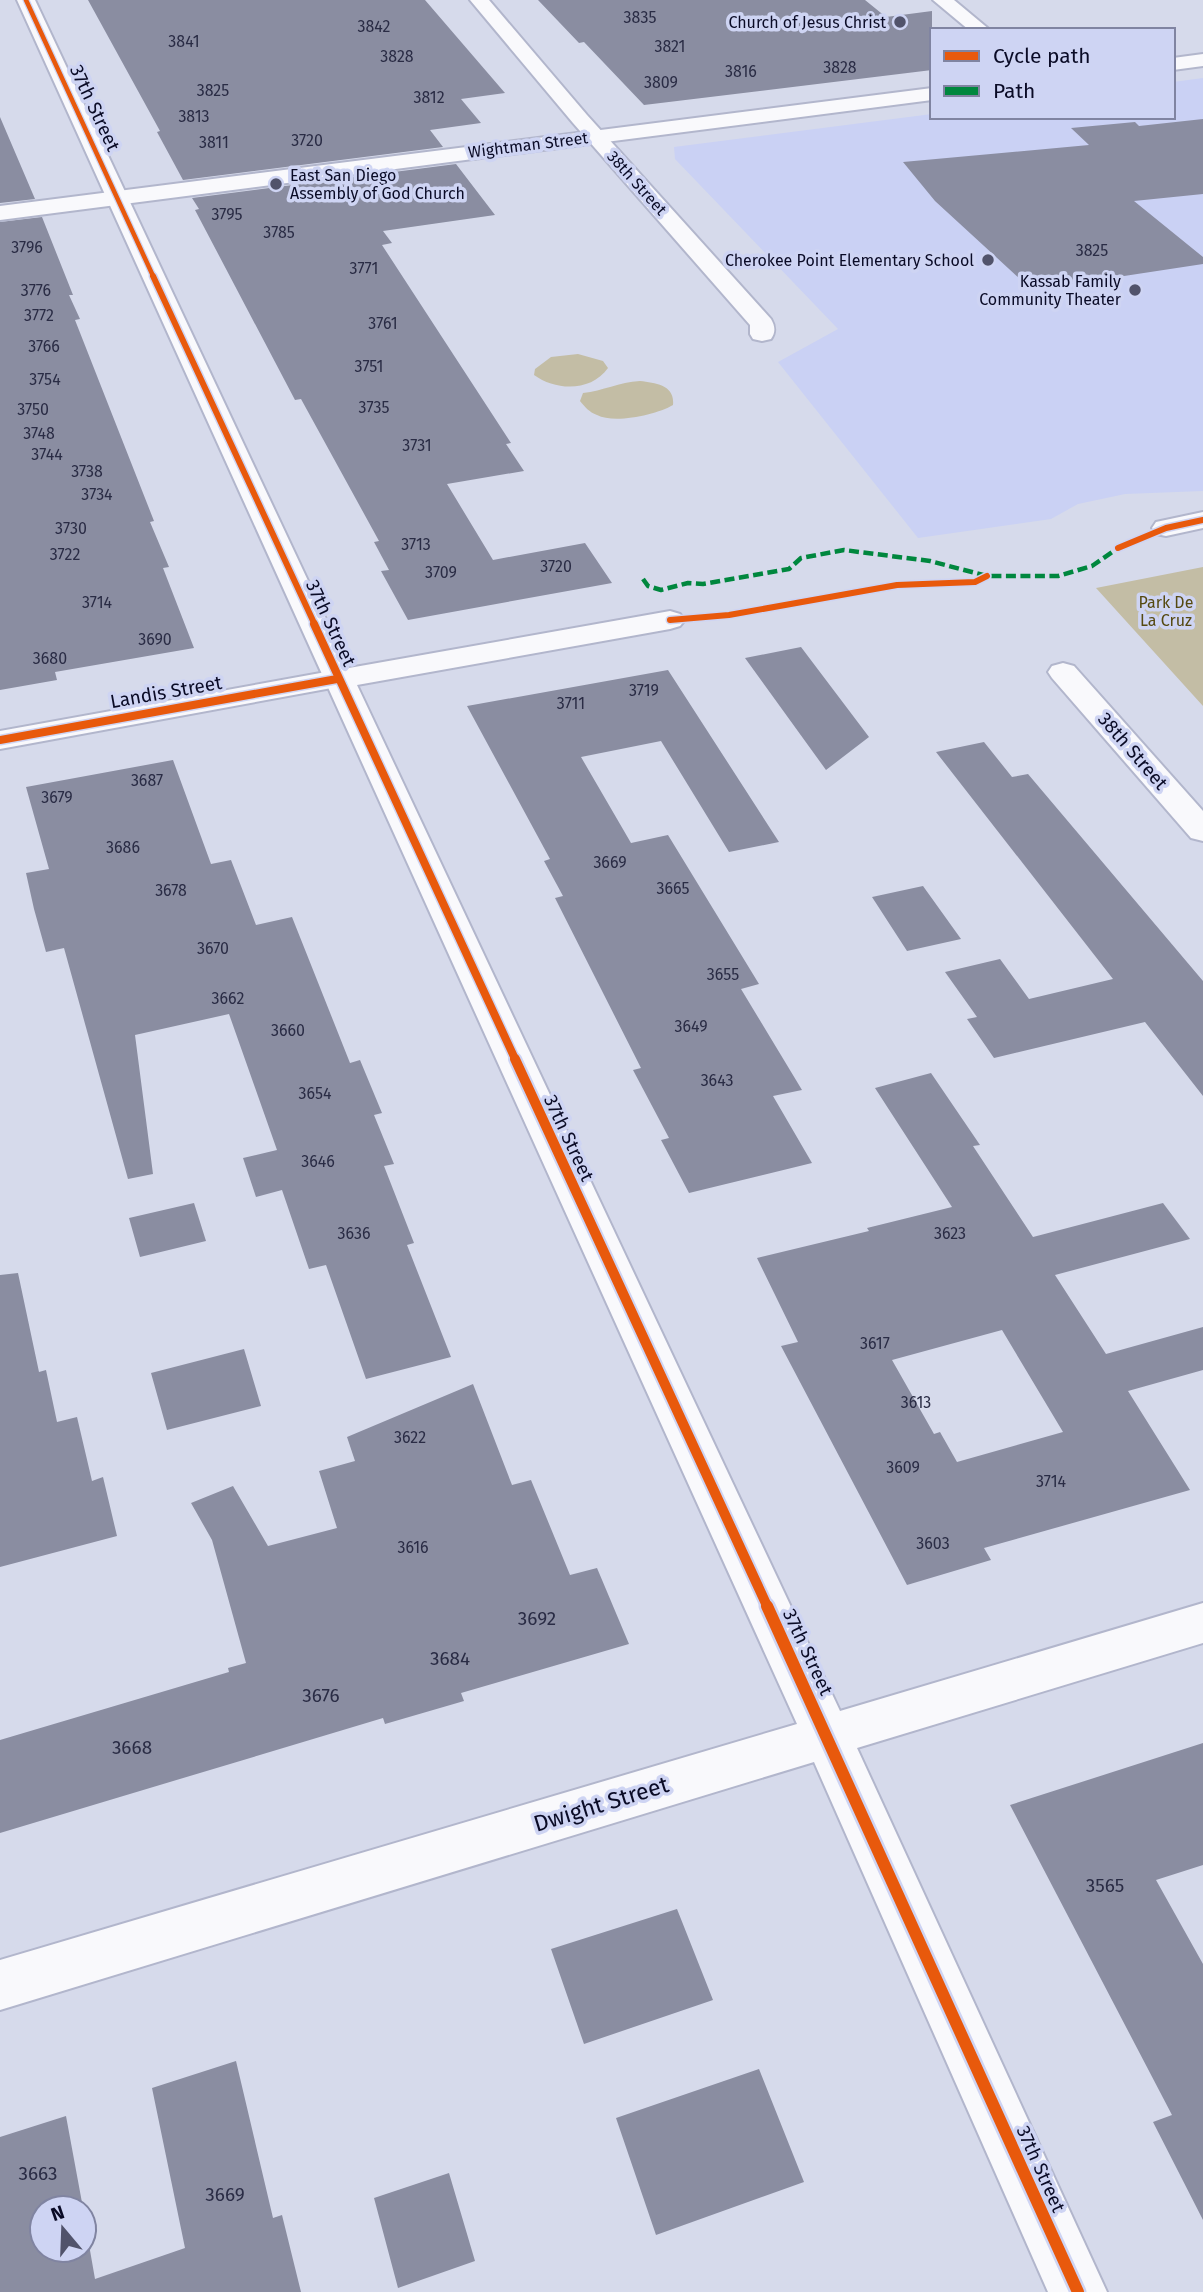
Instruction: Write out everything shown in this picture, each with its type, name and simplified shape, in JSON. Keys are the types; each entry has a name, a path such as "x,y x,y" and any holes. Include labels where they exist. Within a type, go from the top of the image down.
{"street":[{"name":"37th Street","path":"26,0 827,1736 1078,2292"},
{"name":"38th Street","path":"479,0 762,324 762,334"},
{"path":"942,0 978,28"},
{"path":"1175,64 1203,60"},
{"name":"Wightman Street","path":"0,213 930,94"},
{"path":"1166,527 1203,520"},
{"name":"Landis Street","path":"0,740 670,620"},
{"name":"38th Street","path":"1063,672 1203,831"},
{"name":"Dwight Street","path":"0,1985 1203,1623"}],"shaded area":[{"name":"Cherokee Point Elementary School","path":"1203,78 1203,491 1125,494 1078,504 1051,519 918,538 778,362 838,329 675,159 674,147 930,114 930,119 1175,119 1175,82"}],"green space":[{"path":"578,354 603,361 608,368 592,381 573,386 552,384 534,375 535,369 551,357"},
{"path":"640,381 668,389 673,405 646,415 614,419 594,414 580,401 583,393"},
{"name":"Park De La Cruz","path":"1203,567 1203,706 1096,588"}],"building":[{"path":"88,0 425,0 505,93 461,99 481,123 430,130 443,147 183,180 157,132 160,131"},
{"path":"538,0 865,0 886,17 932,11 930,70 644,105 584,42 579,43"},
{"path":"0,117 35,199 0,203"},
{"path":"1203,119 1203,194 1134,201 1203,257 1203,264 1032,290 935,201 903,162 1089,145 1071,128 1135,122 1139,126"},
{"path":"456,164 495,215 383,231 392,243 382,245 511,443 506,444 524,471 447,484 493,560 585,543 612,583 408,620 381,571 389,570 374,542 379,541 301,399 295,400 195,210 199,209 192,198"},
{"path":"42,217 73,295 69,295 80,319 75,320 154,521 150,522 169,567 163,568 194,648 55,672 57,680 0,690 0,222"},
{"path":"801,647 869,737 826,770 745,658"},
{"path":"668,670 779,842 729,852 661,741 581,757 631,843 668,835 759,984 741,989 802,1090 773,1096 812,1163 689,1193 661,1140 669,1138 633,1070 641,1068 555,898 563,896 544,861 550,859 467,706"},
{"path":"984,742 1012,777 1028,774 1203,981 1203,1096 1145,1022 994,1058 967,1019 977,1017 945,972 1000,959 1029,999 1113,979 936,752"},
{"path":"173,760 211,864 231,860 256,925 292,917 350,1063 360,1060 382,1113 374,1115 394,1164 384,1166 414,1243 407,1245 451,1357 366,1379 326,1265 309,1269 282,1190 256,1197 243,1158 277,1150 229,1014 135,1035 153,1174 128,1179 64,948 46,952 34,909 26,873 49,869 26,787"},
{"path":"923,886 961,939 907,951 872,897"},
{"path":"931,1073 980,1145 973,1146 1033,1237 1163,1203 1190,1239 1055,1275 1106,1354 1203,1327 1203,1370 1128,1391 1190,1490 984,1548 991,1560 907,1585 781,1346 798,1342 757,1258 869,1231 867,1228 952,1207 875,1088","holes":["1002,1330 1063,1432 957,1462 940,1432 934,1434 892,1360"]},
{"path":"194,1203 206,1241 140,1257 129,1218"},
{"path":"18,1273 39,1372 46,1370 57,1422 77,1417 92,1481 103,1477 117,1536 0,1567 0,1275"},
{"path":"244,1349 261,1406 167,1430 151,1373"},
{"path":"473,1384 512,1485 531,1480 570,1575 597,1568 629,1644 461,1693 464,1701 385,1724 383,1718 0,1833 0,1740 229,1672 228,1668 246,1663 212,1540 191,1503 233,1486 268,1546 337,1528 319,1471 355,1461 347,1437"},
{"path":"1203,1743 1203,1865 1156,1880 1203,1964 1203,2220 1153,2122 1172,2115 1010,1805"},
{"path":"677,1909 713,2000 584,2044 551,1949"},
{"path":"236,2061 273,2218 282,2215 301,2292 0,2292 0,2137 66,2116 80,2194 28,2194 28,2264 92,2264 95,2279 185,2248 152,2088"},
{"path":"759,2069 804,2182 656,2235 616,2118"},
{"path":"449,2173 475,2261 398,2288 374,2198"}],"marked path":[{"path":"643,579 648,586 661,590 688,583 703,584 789,569 801,558 844,550 930,561 987,576 1058,576 1092,566 1118,548"}],"cycle path":[{"path":"26,0 827,1736 1078,2292"},
{"path":"1118,548 1166,528 1203,520"},
{"path":"670,620 729,615 897,585 975,582 987,576"},
{"path":"0,740 337,679"}],"place":[{"name":"Church of Jesus Christ","path":"900,22"},
{"name":"East San Diego Assembly of God Church","path":"276,184"},
{"name":"Cherokee Point Elementary School","path":"988,260"},
{"name":"Kassab Family Community Theater","path":"1135,290"}]}
